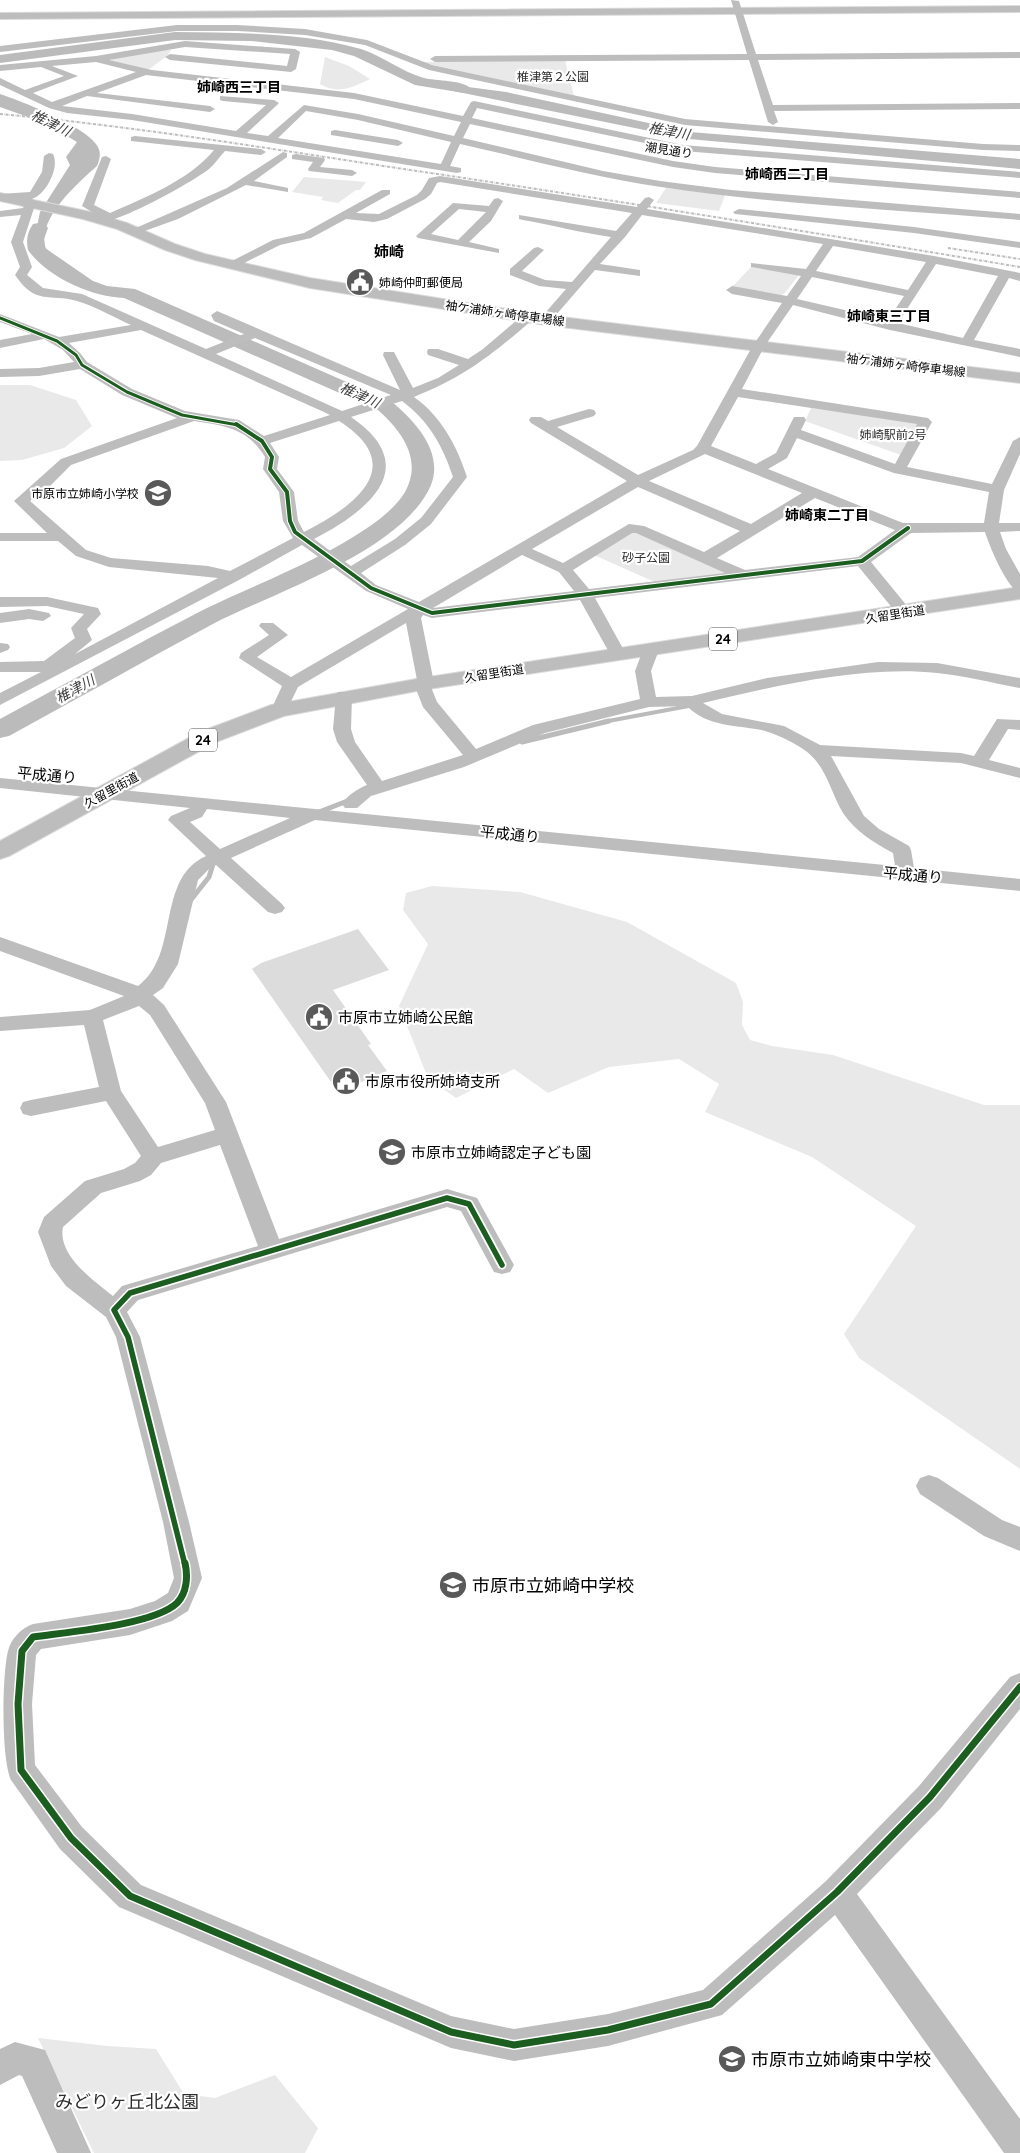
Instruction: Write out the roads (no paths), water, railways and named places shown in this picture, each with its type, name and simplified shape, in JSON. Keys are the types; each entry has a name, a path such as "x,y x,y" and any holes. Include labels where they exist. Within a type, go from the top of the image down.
{"main road":[{"path":"737,6 818,0"},
{"path":"0,4 374,8 737,6 1020,9"},
{"path":"14,16 18,4"},
{"path":"0,16 218,14 374,8"},
{"name":"袖ケ浦姉ヶ崎停車場線","path":"1,197 29,207 106,218 170,247 232,265 330,287 546,320 1020,378"},
{"name":"久留里街道","path":"0,850 208,737 279,710 344,696 1020,594"}],"street":[{"path":"737,6 776,131"},
{"path":"214,27 218,14"},
{"path":"0,49 154,30 214,27 305,32 347,38 384,49 429,67 665,118 776,131 983,147 1020,148"},
{"path":"0,68 96,59 178,46 202,45 295,52 291,69 170,57"},
{"path":"52,106 146,72 170,57 178,46"},
{"path":"410,60 1020,55"},
{"name":"潮見通り","path":"96,59 146,72 320,91 378,100 673,164 715,170 1020,195"},
{"path":"25,93 73,76 38,64"},
{"path":"0,81 52,106 474,173"},
{"path":"189,127 223,98 254,84"},
{"path":"86,94 210,109"},
{"path":"223,98 274,103 238,135"},
{"path":"444,168 474,104 483,104 683,148 1020,175"},
{"path":"769,108 1020,106"},
{"path":"270,140 304,108 358,117 457,140 599,177 660,184 728,201 868,226 1020,244"},
{"path":"312,148 358,117"},
{"path":"335,133 398,143 379,158"},
{"path":"135,139 320,160 313,169 336,175 352,173"},
{"path":"546,320 645,206 683,148"},
{"path":"106,159 88,206 106,218 142,202 192,175 204,167 221,149"},
{"path":"135,231 187,212 246,182 283,155"},
{"path":"1,197 13,195 30,196 37,193 50,165 49,156"},
{"path":"868,226 882,164"},
{"path":"344,215 378,218 420,198 427,192 435,179 645,206 830,242 934,259 1020,277"},
{"path":"246,182 284,190"},
{"path":"460,244 488,220 504,189"},
{"path":"232,265 277,242 307,236 386,192"},
{"path":"728,201 873,204 1020,216"},
{"path":"369,202 398,209"},
{"path":"489,251 422,236 457,205 494,210"},
{"path":"0,214 29,207"},
{"path":"0,700 234,577 354,509 366,496 379,472 377,452 371,441 341,416 78,297 42,293 25,281 21,275 26,267 17,242 29,207"},
{"path":"523,217 604,234 621,235"},
{"path":"575,228 585,218"},
{"path":"279,710 291,684 637,481 698,453 703,448 758,347 830,242"},
{"path":"538,250 514,272 543,283 576,286"},
{"path":"890,326 934,259"},
{"path":"755,265 808,273 911,294"},
{"path":"592,266 636,273"},
{"path":"966,343 1005,274"},
{"path":"732,290 790,299 890,326 1020,353"},
{"path":"217,315 218,318 254,334 406,395 419,406 441,434 460,478 426,521 400,542 350,573"},
{"path":"262,441 406,395 443,380 470,364 528,317"},
{"path":"0,318 49,338 79,358 82,365 128,392 190,418 234,423 262,441 272,457 270,469 284,487 288,497 288,520 303,539 371,588 432,613 586,596 862,561 908,528"},
{"path":"0,344 133,329 140,325"},
{"path":"206,354 254,334"},
{"path":"433,352 470,364"},
{"path":"389,355 406,395"},
{"path":"0,373 39,372 82,365"},
{"path":"733,392 923,420 925,422 899,470"},
{"path":"758,469 782,455 808,404"},
{"path":"589,413 541,423 637,481 751,530"},
{"path":"190,418 66,462 45,484 21,500 60,537 81,553 109,562 208,570 234,577"},
{"path":"793,432 899,470 996,489"},
{"path":"1020,441 996,489 992,501 991,527 996,544 1020,588"},
{"path":"703,448 908,528 1020,527"},
{"path":"706,558 814,492"},
{"path":"564,569 630,528 639,529 746,576"},
{"path":"0,537 60,537"},
{"path":"521,549 564,569 586,596 618,654"},
{"path":"862,561 904,612"},
{"path":"0,602 32,599 63,603 92,611 93,614 79,628 84,640"},
{"path":"420,609 412,617 429,702 473,756"},
{"path":"0,618 29,614 43,616"},
{"path":"267,626 280,635 247,656 247,658 291,684"},
{"path":"0,667 44,666 52,664 76,643 84,640 104,646"},
{"path":"649,702 643,671 651,650"},
{"path":"349,811 366,792 423,775 539,728 649,702 692,701 767,682 878,667 937,668 1020,683"},
{"path":"344,696 342,728 346,742 378,788"},
{"path":"692,701 697,708 710,716 774,728 816,750 823,756 858,820 883,839 902,850 905,867"},
{"path":"979,762 1003,723 1020,725"},
{"path":"816,750 880,752 961,758 1018,769"},
{"name":"平成通り","path":"0,771 126,782 309,807 905,867 1020,885"},
{"name":"平成通り","path":"0,783 201,804 309,807"},
{"path":"201,804 196,813 177,820 275,908"},
{"path":"0,1024 92,1017 119,1007 140,995 156,983 168,964 189,878 202,864 309,807"},
{"name":"平成通り","path":"905,867 1020,871"},
{"path":"0,944 140,995 157,1010 215,1102 271,1250"},
{"path":"92,1017 111,1092 153,1157"},
{"path":"31,1108 111,1092"},
{"path":"228,1134 153,1157 143,1168 132,1175 93,1187 52,1223 50,1232 59,1259 74,1279 114,1310 128,1337 176,1522 188,1578 178,1602 162,1612 130,1622 33,1637 22,1651 18,1704 21,1770 71,1838 130,1896 451,2032 514,2045 608,2030 711,2004 837,1892 930,1796 1020,1688"},
{"path":"114,1310 130,1293 447,1198 469,1204 502,1265"},
{"path":"929,1486 993,1528 1020,1539"},
{"path":"837,1892 1020,2147"},
{"path":"0,2069 15,2058 33,2062 74,2153"}],"water":[{"path":"74,49 80,51 0,60 0,57 5,56"},
{"path":"409,82 438,83 506,92 690,132 1020,159 1020,169 689,139"},
{"path":"0,94 68,123 92,139 99,149 100,156 97,166 60,203 52,214 47,226 44,238 46,249 60,263 47,266 32,251 40,212 70,165 66,157 77,142 45,123 0,107"}],"waterway":[{"name":"椎津川","path":"0,59 175,36 251,37 333,46 359,53 420,82 464,89"},
{"name":"椎津川","path":"0,730 210,616 290,579 350,548 399,514 414,496 421,483 423,470 419,446 413,434 385,406 128,293 107,292 87,285 60,268 37,250 35,239 39,228"},
{"path":"603,722 694,705"},
{"path":"522,742 609,721"},
{"path":"319,812 350,800"},
{"path":"190,901 209,877 214,861"}],"railway":[{"path":"0,114 147,131 244,145 627,203 1020,267"},
{"path":"948,248 1020,259"}],"place":[{"name":"姉崎仲町郵便局","path":"360,282"},
{"name":"市原市立姉崎小学校","path":"158,493"},
{"name":"市原市立姉崎公民館","path":"319,1017"},
{"name":"市原市役所姉埼支所","path":"346,1081"},
{"name":"市原市立姉崎認定子ども園","path":"392,1152"},
{"name":"市原市立姉崎中学校","path":"453,1585"},
{"name":"市原市立姉崎東中学校","path":"732,2059"}],"district":[{"name":"姉崎西三丁目","path":"239,87"},
{"name":"姉崎西二丁目","path":"787,174"},
{"name":"姉崎","path":"389,251"},
{"name":"姉崎東三丁目","path":"889,316"},
{"name":"姉崎東二丁目","path":"827,515"}],"park label":[{"name":"椎津第２公園","path":"553,76"},
{"name":"姉崎駅前2号","path":"893,434"},
{"name":"砂子公園","path":"646,557"},
{"name":"みどりヶ丘北公園","path":"127,2101"}]}
